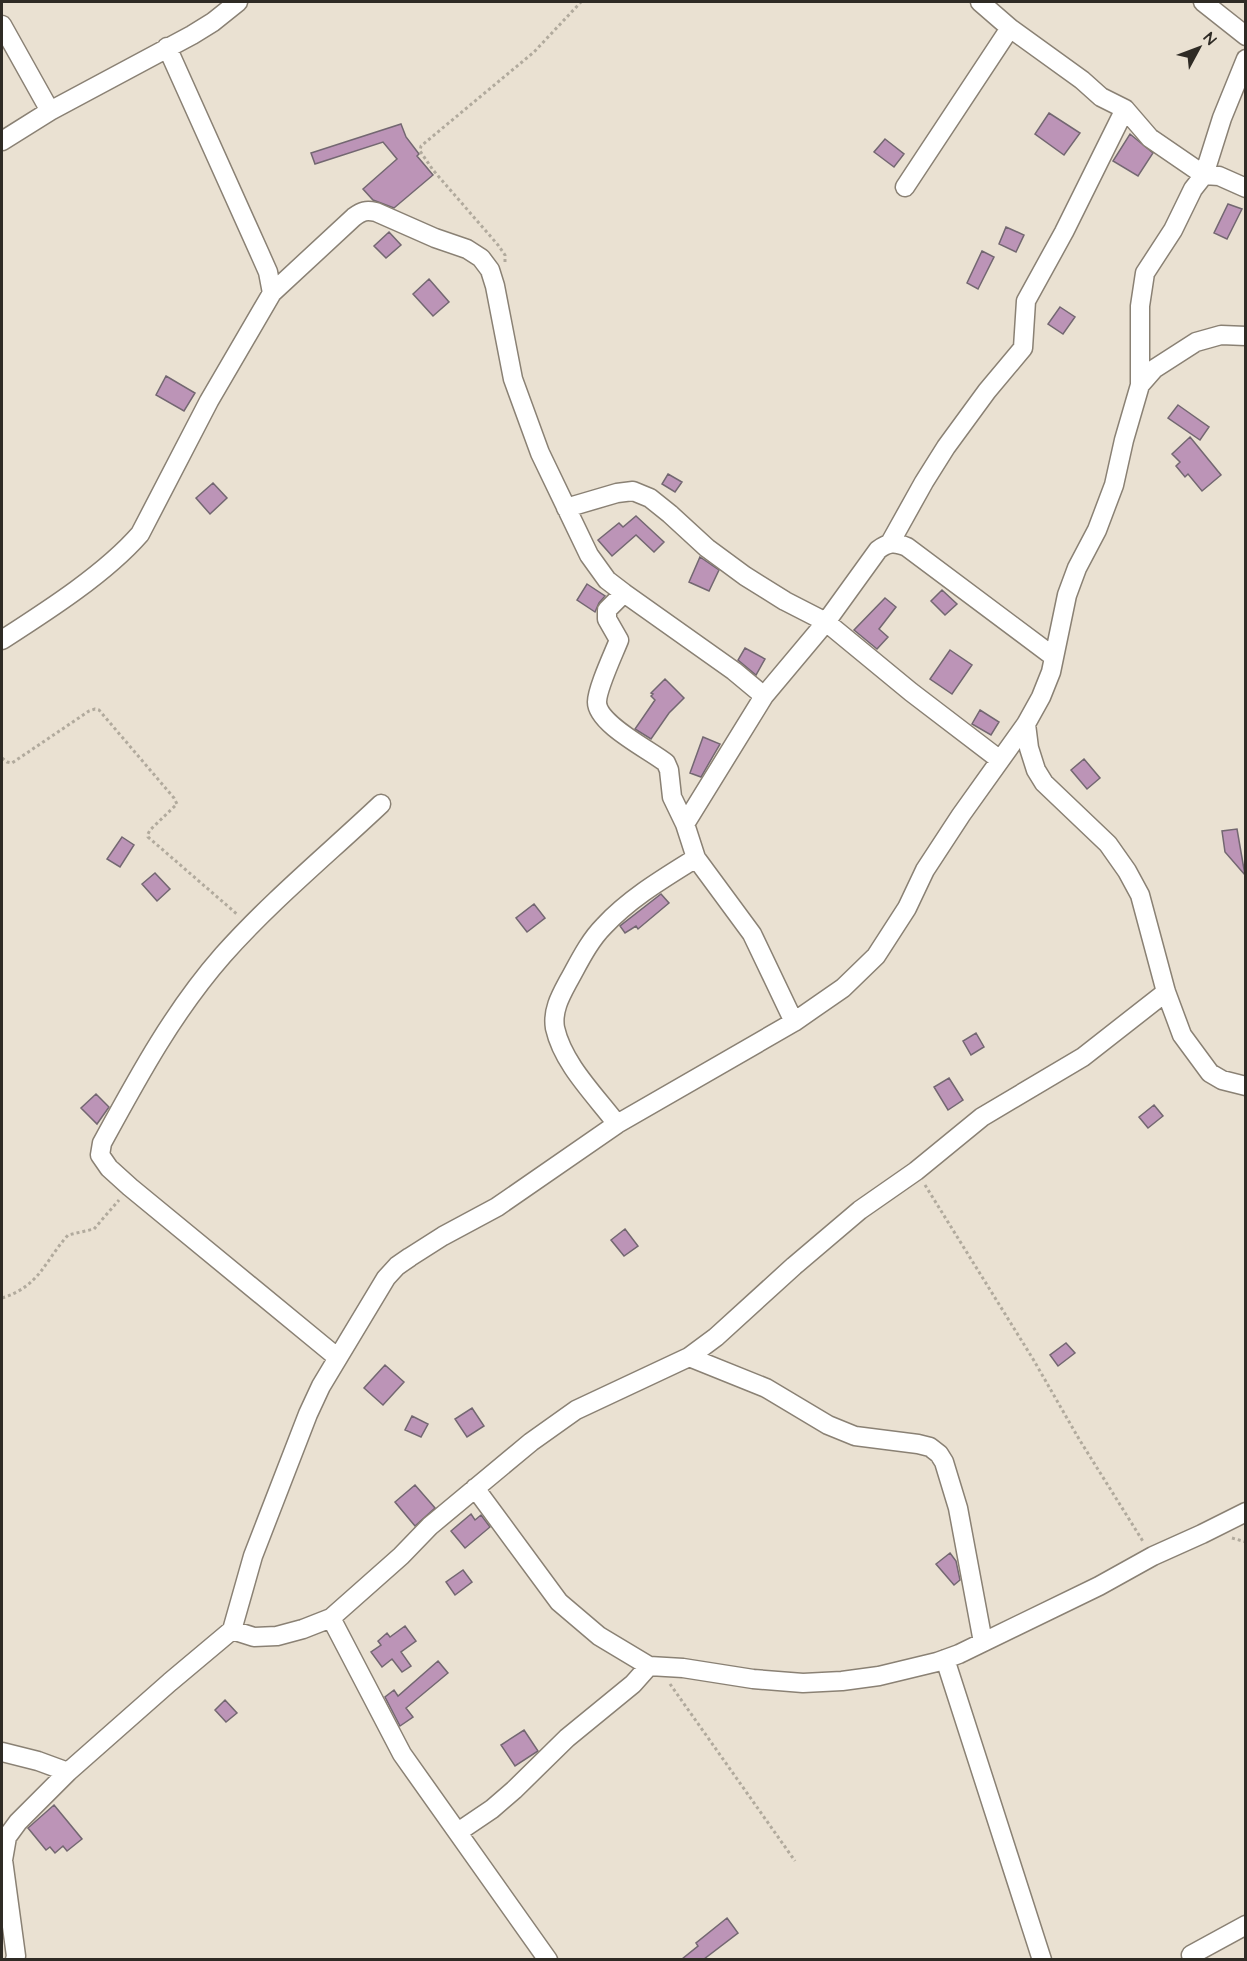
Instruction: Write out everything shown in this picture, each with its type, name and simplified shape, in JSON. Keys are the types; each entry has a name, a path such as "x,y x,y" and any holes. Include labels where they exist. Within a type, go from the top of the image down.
{"street":[{"path":"2,141 50,111 213,22 238,2"},
{"path":"980,2 1010,28 1082,80 1101,97 1125,109 1150,138 1204,175 1219,176 1245,188"},
{"path":"1203,2 1245,36"},
{"path":"2,25 50,111"},
{"path":"905,187 1010,28"},
{"path":"167,47 268,272 272,293"},
{"path":"17,1958 3,1860 7,1838 18,1822 68,1772 232,1630 254,1556 308,1414 338,1358 386,1278 398,1266 443,1236 498,1207 617,1124 794,1022 843,988 876,956 901,918 926,870 1026,724 1051,672 1067,595 1077,568 1097,530 1114,485 1140,385 1140,306 1146,273 1173,230 1193,189 1204,175 1222,118 1245,59"},
{"path":"890,543 946,447 987,391 1023,348 1026,301 1064,232 1125,109"},
{"path":"2,640 100,571 126,550 140,534 209,401 272,293 354,217 367,210 467,249 481,258 490,270 495,286 504,338 519,400 540,453 598,569 607,580 734,671 764,696"},
{"path":"1140,385 1154,369 1196,342 1221,335 1245,336"},
{"path":"566,508 617,493 633,491 650,498 707,548 745,576 785,601 826,622 911,692 1000,760"},
{"path":"685,824 764,696 826,622 878,550 890,543 898,543 907,547 1054,657"},
{"path":"624,593 607,610 607,619 619,640 599,693 598,707 608,723 666,763 672,797 685,824 696,858 752,934 794,1022"},
{"path":"1026,724 1029,748 1036,770 1044,783 1108,844 1136,887 1166,992 1182,1035 1210,1073 1222,1080 1245,1086"},
{"path":"338,1358 130,1187 109,1168 100,1155 102,1143 139,1074 194,991 250,925 381,804"},
{"path":"617,1124 562,1049 554,1019 556,1009 572,975 594,938 604,926 658,882 696,858"},
{"path":"232,1630 254,1637 277,1636 331,1618 401,1556 430,1526 531,1442 576,1410 689,1357 716,1337 860,1210 916,1171 982,1118 1083,1057 1166,992"},
{"path":"689,1357 766,1388 828,1425 855,1436 918,1444 930,1447 939,1454 944,1462 958,1508 983,1642"},
{"path":"475,1488 559,1602 599,1636 653,1666 803,1683 879,1676 945,1659 1099,1586 1153,1556 1245,1512"},
{"path":"331,1618 402,1754 548,1959"},
{"path":"945,1659 1042,1959"},
{"path":"458,1832 499,1803 567,1738 653,1666"},
{"path":"2,1752 38,1761 68,1772"},
{"path":"1191,1955 1245,1924"}],"path":[{"path":"495,286 506,260 505,255 433,170 420,151 421,146 534,52 580,2"},
{"path":"2,758 12,763 89,711 99,710 167,789 177,804 150,830 148,837 250,925"},
{"path":"916,1171 1153,1556"},
{"path":"2,1298 26,1287 68,1235 94,1229 130,1187"},
{"path":"653,1666 795,1862"}],"building":[{"path":"1049,113 1080,133 1064,155 1035,134"},
{"path":"401,124 406,137 419,154 417,156 433,175 394,208 373,200 363,189 397,159 383,142 315,164 311,153"},
{"path":"1130,134 1153,153 1138,176 1113,161"},
{"path":"885,139 904,154 894,167 874,152"},
{"path":"1228,204 1242,209 1227,239 1214,233"},
{"path":"1006,227 1024,235 1016,252 999,244"},
{"path":"389,232 401,245 386,258 374,246"},
{"path":"982,251 994,257 978,289 967,283"},
{"path":"429,279 449,302 433,316 413,294"},
{"path":"1060,307 1075,317 1063,334 1048,324"},
{"path":"166,376 195,393 184,411 156,395"},
{"path":"1178,405 1209,427 1200,440 1168,418"},
{"path":"1190,437 1221,475 1202,491 1188,474 1185,477 1176,466 1180,462 1172,454"},
{"path":"668,474 682,482 675,492 662,484"},
{"path":"213,483 227,498 210,514 196,498"},
{"path":"636,516 664,542 654,552 636,535 612,556 598,540 619,523 623,527"},
{"path":"700,557 719,570 709,591 689,582"},
{"path":"587,584 605,596 595,612 577,600"},
{"path":"942,590 957,604 945,615 931,601"},
{"path":"885,598 896,607 879,629 888,637 877,649 854,630"},
{"path":"745,648 765,659 756,675 738,660"},
{"path":"950,650 972,665 952,694 930,679"},
{"path":"665,679 684,698 669,713 651,739 635,729 655,700 651,693"},
{"path":"980,710 999,722 991,735 972,724"},
{"path":"703,737 720,744 701,777 690,773"},
{"path":"1084,759 1100,778 1087,789 1071,770"},
{"path":"1237,829 1245,875 1225,852 1222,831"},
{"path":"122,837 134,845 120,867 107,859"},
{"path":"155,873 170,889 157,901 142,884"},
{"path":"661,894 669,903 638,929 636,926 625,933 620,926"},
{"path":"534,904 545,918 527,932 516,918"},
{"path":"976,1033 984,1047 971,1055 963,1041"},
{"path":"949,1078 963,1100 948,1110 934,1087"},
{"path":"96,1094 109,1107 97,1124 81,1108"},
{"path":"1154,1105 1163,1116 1148,1128 1139,1117"},
{"path":"625,1229 638,1246 624,1256 611,1240"},
{"path":"1066,1343 1075,1353 1058,1366 1050,1355"},
{"path":"385,1365 404,1382 383,1405 364,1388"},
{"path":"472,1408 484,1426 467,1437 455,1419"},
{"path":"412,1416 428,1424 421,1437 405,1430"},
{"path":"415,1485 435,1508 415,1526 395,1502"},
{"path":"471,1514 475,1520 481,1515 490,1527 465,1548 451,1531"},
{"path":"950,1553 956,1561 960,1580 954,1585 936,1564"},
{"path":"463,1570 472,1582 455,1595 446,1582"},
{"path":"405,1626 416,1641 401,1652 411,1666 402,1672 392,1659 382,1667 371,1652 381,1645 378,1641 387,1633 390,1637"},
{"path":"438,1661 448,1673 406,1708 413,1717 400,1726 385,1697 394,1690 398,1696"},
{"path":"225,1700 237,1713 226,1722 215,1710"},
{"path":"524,1730 538,1751 515,1766 501,1745"},
{"path":"54,1805 82,1839 67,1851 63,1846 55,1853 50,1847 46,1850 28,1828"},
{"path":"727,1918 738,1933 704,1959 682,1959 698,1946 696,1943"}]}
